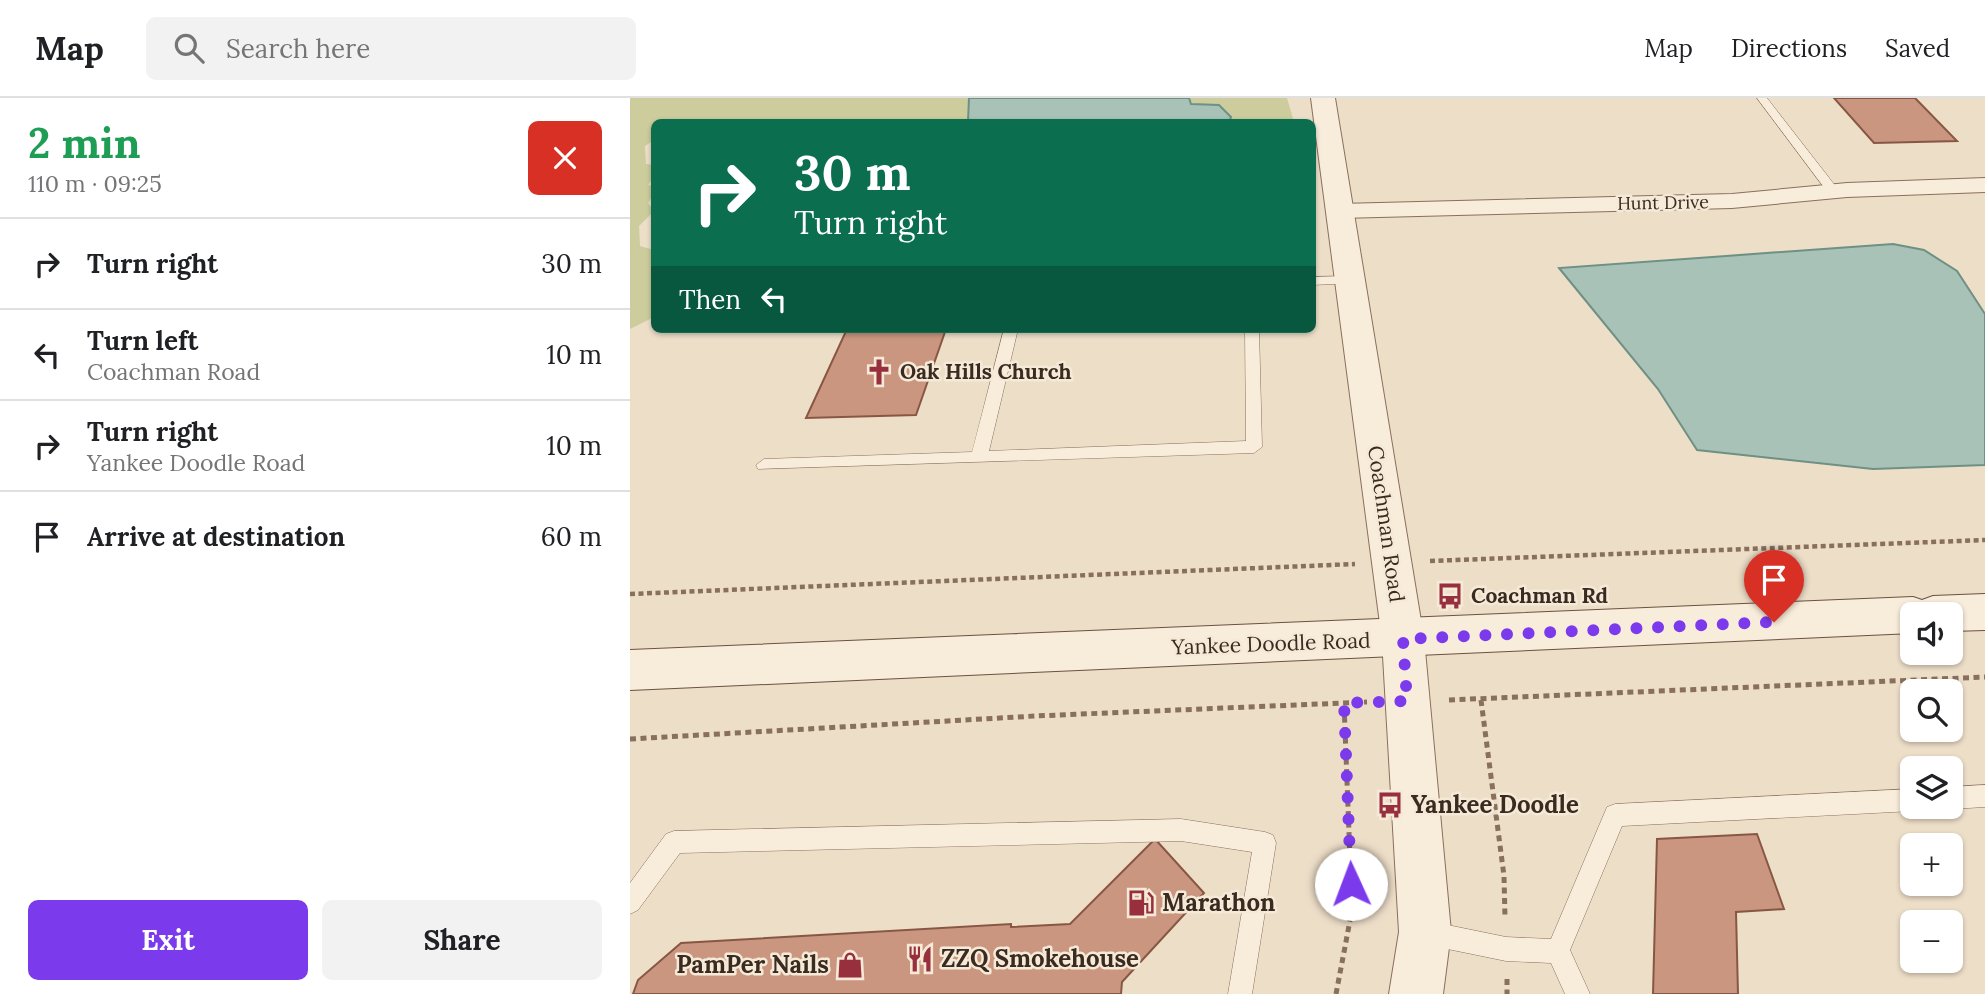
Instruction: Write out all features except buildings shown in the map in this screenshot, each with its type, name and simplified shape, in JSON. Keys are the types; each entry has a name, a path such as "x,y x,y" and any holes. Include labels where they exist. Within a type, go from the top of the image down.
{"street":[{"name":"Coachman Road","path":"1323,98 1403,639 1425,932 1416,994"},
{"name":"Hunt Drive","path":"1340,211 1732,201 1833,191 1985,185"},
{"path":"1963,613 1985,612"},
{"name":"Yankee Doodle Road","path":"630,670 1403,639 1900,616"}],"lane":[{"path":"1762,98 1794,135 1833,191"},
{"path":"1316,281 1350,280"},
{"path":"979,458 1010,333"},
{"path":"764,465 1254,447 1252,333"},
{"path":"1963,797 1985,796"},
{"path":"1578,994 1558,951 1615,815 1900,801"},
{"path":"630,902 674,842 1181,830 1265,843 1240,994"},
{"path":"1425,932 1506,949 1558,951"}],"path":[{"path":"630,594 1985,540"},
{"path":"630,739 1049,716 1985,677"},
{"path":"1482,700 1504,876 1507,994"},
{"path":"1336,994 1352,910 1344,703"}],"green space":[{"path":"630,98 969,98 968,119 651,119 651,142 645,146 646,164 651,165 651,180 648,185 651,186 651,198 648,203 651,214 639,226 640,246 651,249 651,318 630,329"},
{"path":"1189,98 1287,98 1293,119 1230,119 1231,117 1190,104"}],"shaded area":[{"path":"969,98 1189,98 1191,104 1219,105 1231,117 1230,119 968,119"},
{"path":"1893,244 1924,250 1957,271 1985,314 1985,465 1873,469 1697,450 1658,389 1559,268"}],"place":[{"name":"Oak Hills Church","path":"879,372"},
{"name":"Coachman Rd","path":"1450,596"},
{"name":"Yankee Doodle","path":"1390,805"},
{"name":"Marathon","path":"1141,903"},
{"name":"ZZQ Smokehouse","path":"920,959"},
{"name":"PamPer Nails","path":"850,965"}],"route":[{"path":"1351,884 1344,703 1407,701 1403,639 1774,622"}]}
